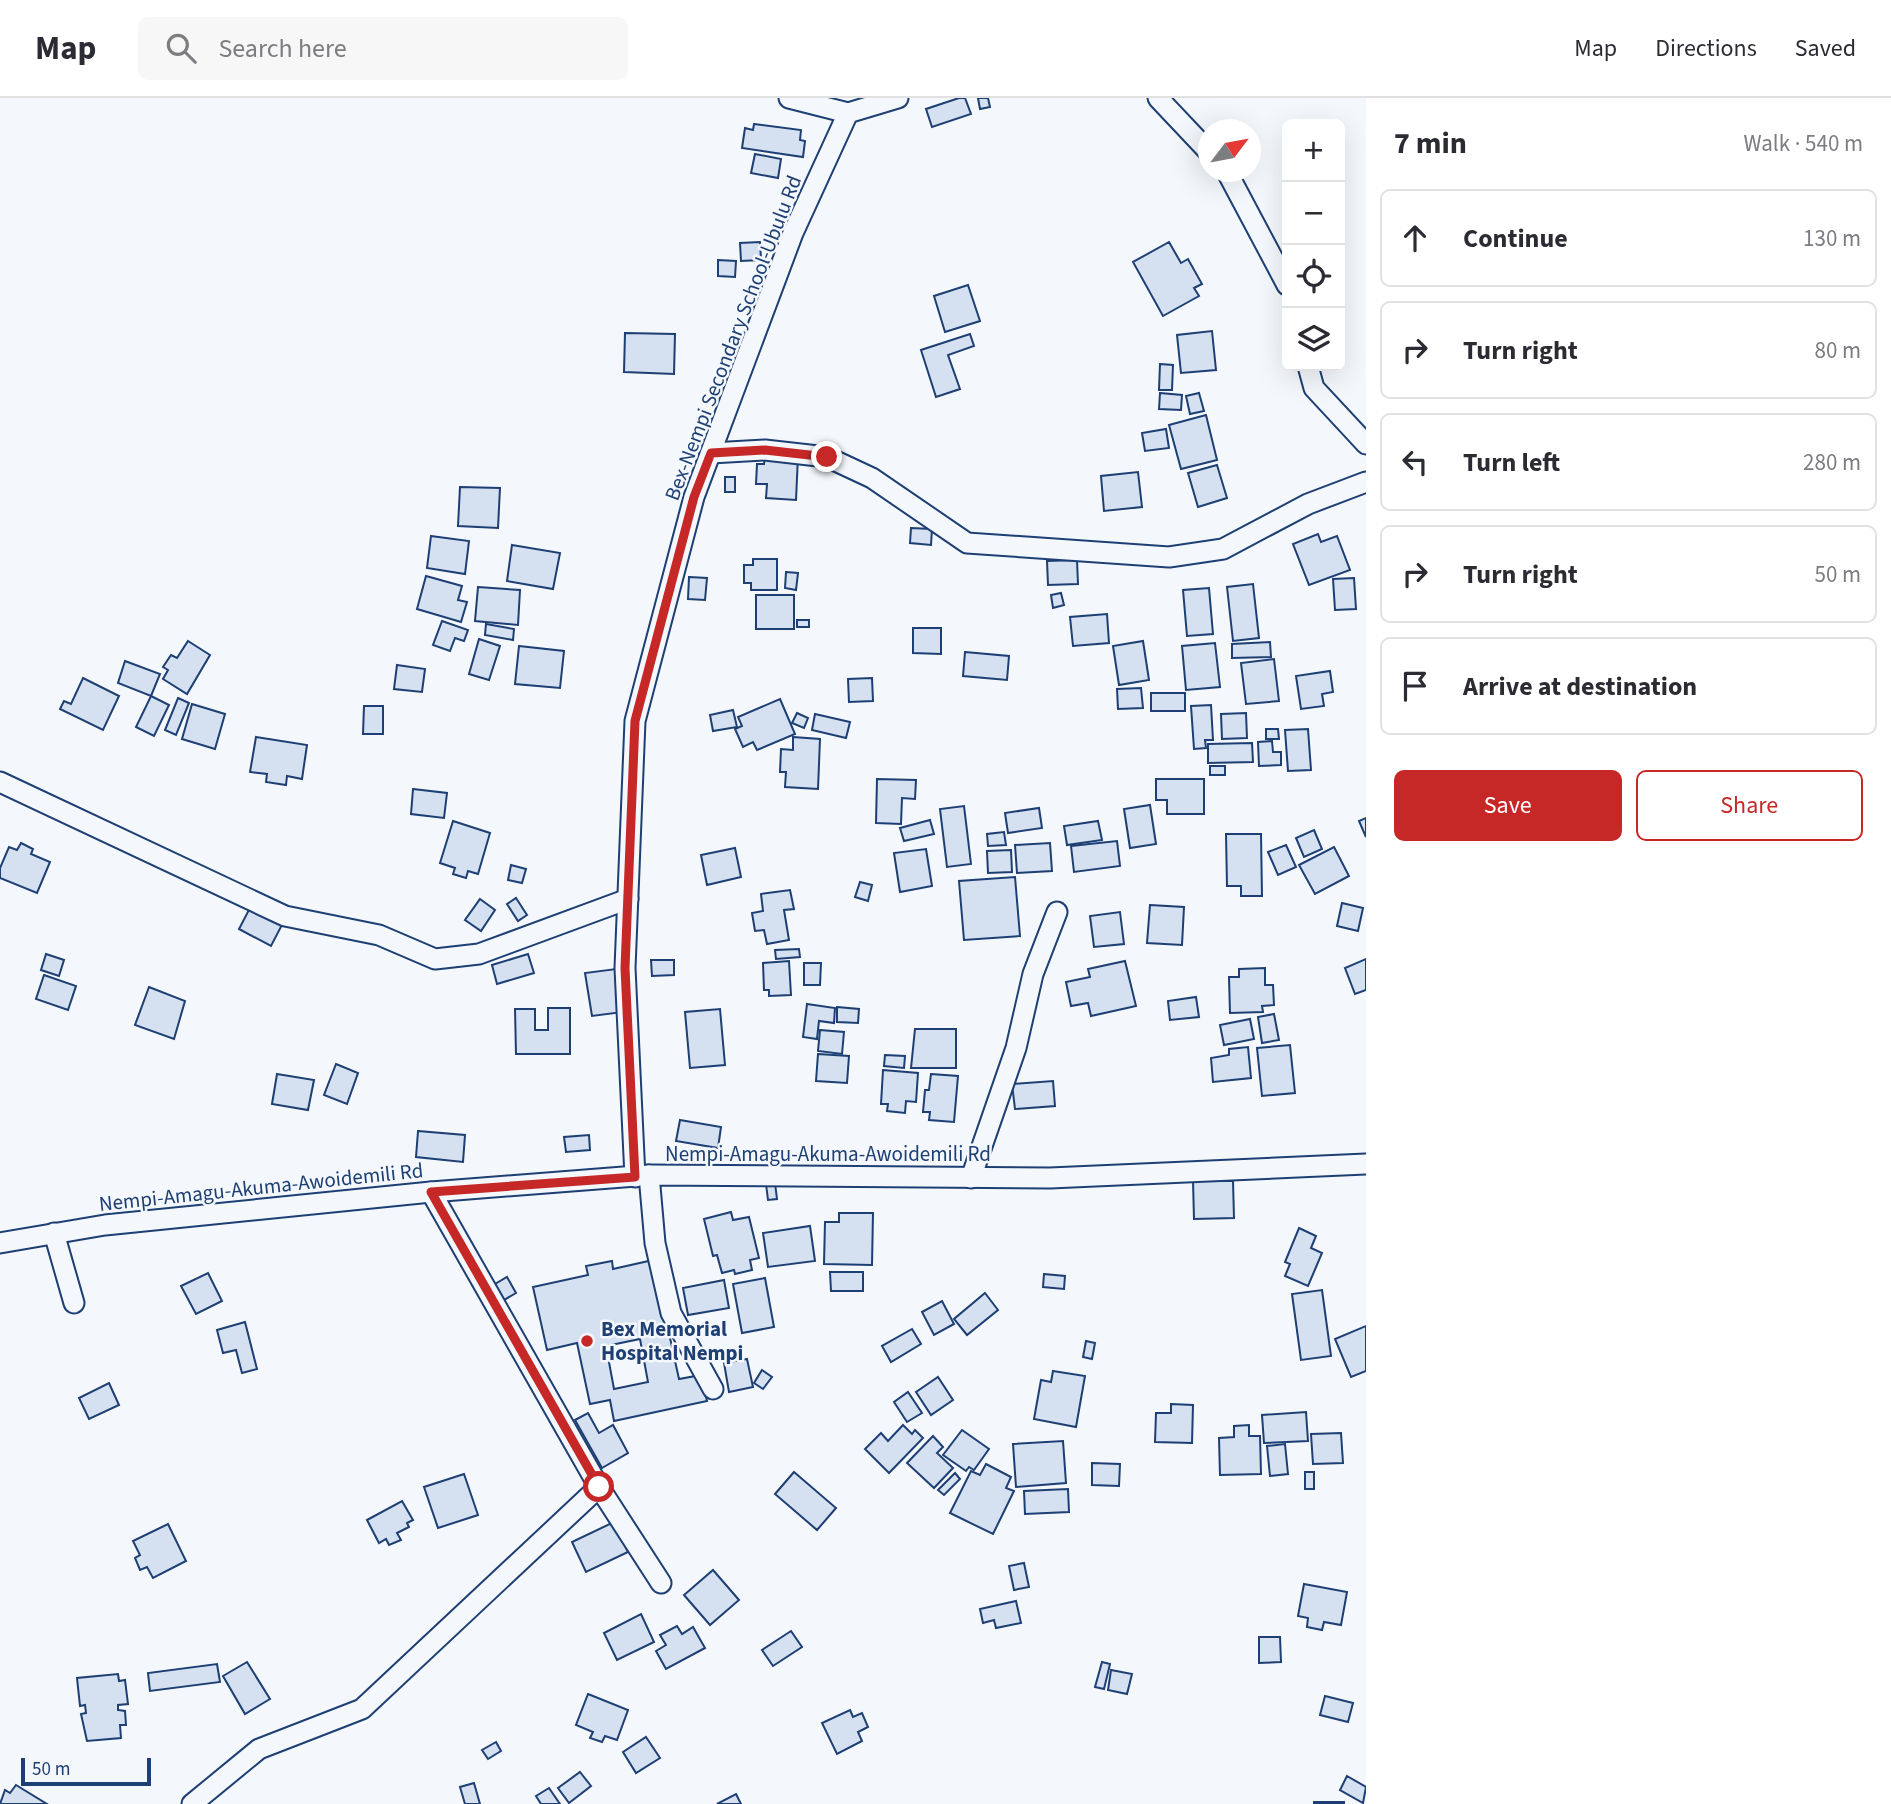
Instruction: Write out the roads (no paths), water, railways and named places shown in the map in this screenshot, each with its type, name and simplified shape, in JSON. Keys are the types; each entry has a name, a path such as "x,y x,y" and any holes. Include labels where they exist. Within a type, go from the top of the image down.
{"street":[{"path":"789,98 848,113 898,98"},
{"path":"1158,98 1198,140"},
{"name":"Bex-Nempi Secondary School-Ubulu Rd","path":"713,1389 671,1313 642,1176 625,968 635,721 694,497 793,233 848,113"},
{"path":"1232,182 1282,276"},
{"path":"1309,371 1314,388 1366,444"},
{"path":"711,453 765,450 827,457 872,478 967,543 1169,557 1223,549 1308,504 1366,482"},
{"path":"0,782 285,916 379,935 435,960 479,954 628,899"},
{"path":"971,1178 1016,1048 1033,974 1057,912"},
{"name":"Nempi-Amagu-Akuma-Awoidemili Rd","path":"0,1242 105,1225 431,1192 642,1176 1050,1178 1366,1164"},
{"path":"431,1192 599,1487 661,1583"},
{"path":"54,1233 74,1303"},
{"path":"192,1804 259,1749 362,1709 599,1487"}],"place":[{"name":"Bex Memorial Hospital Nempi","path":"587,1341"}]}
